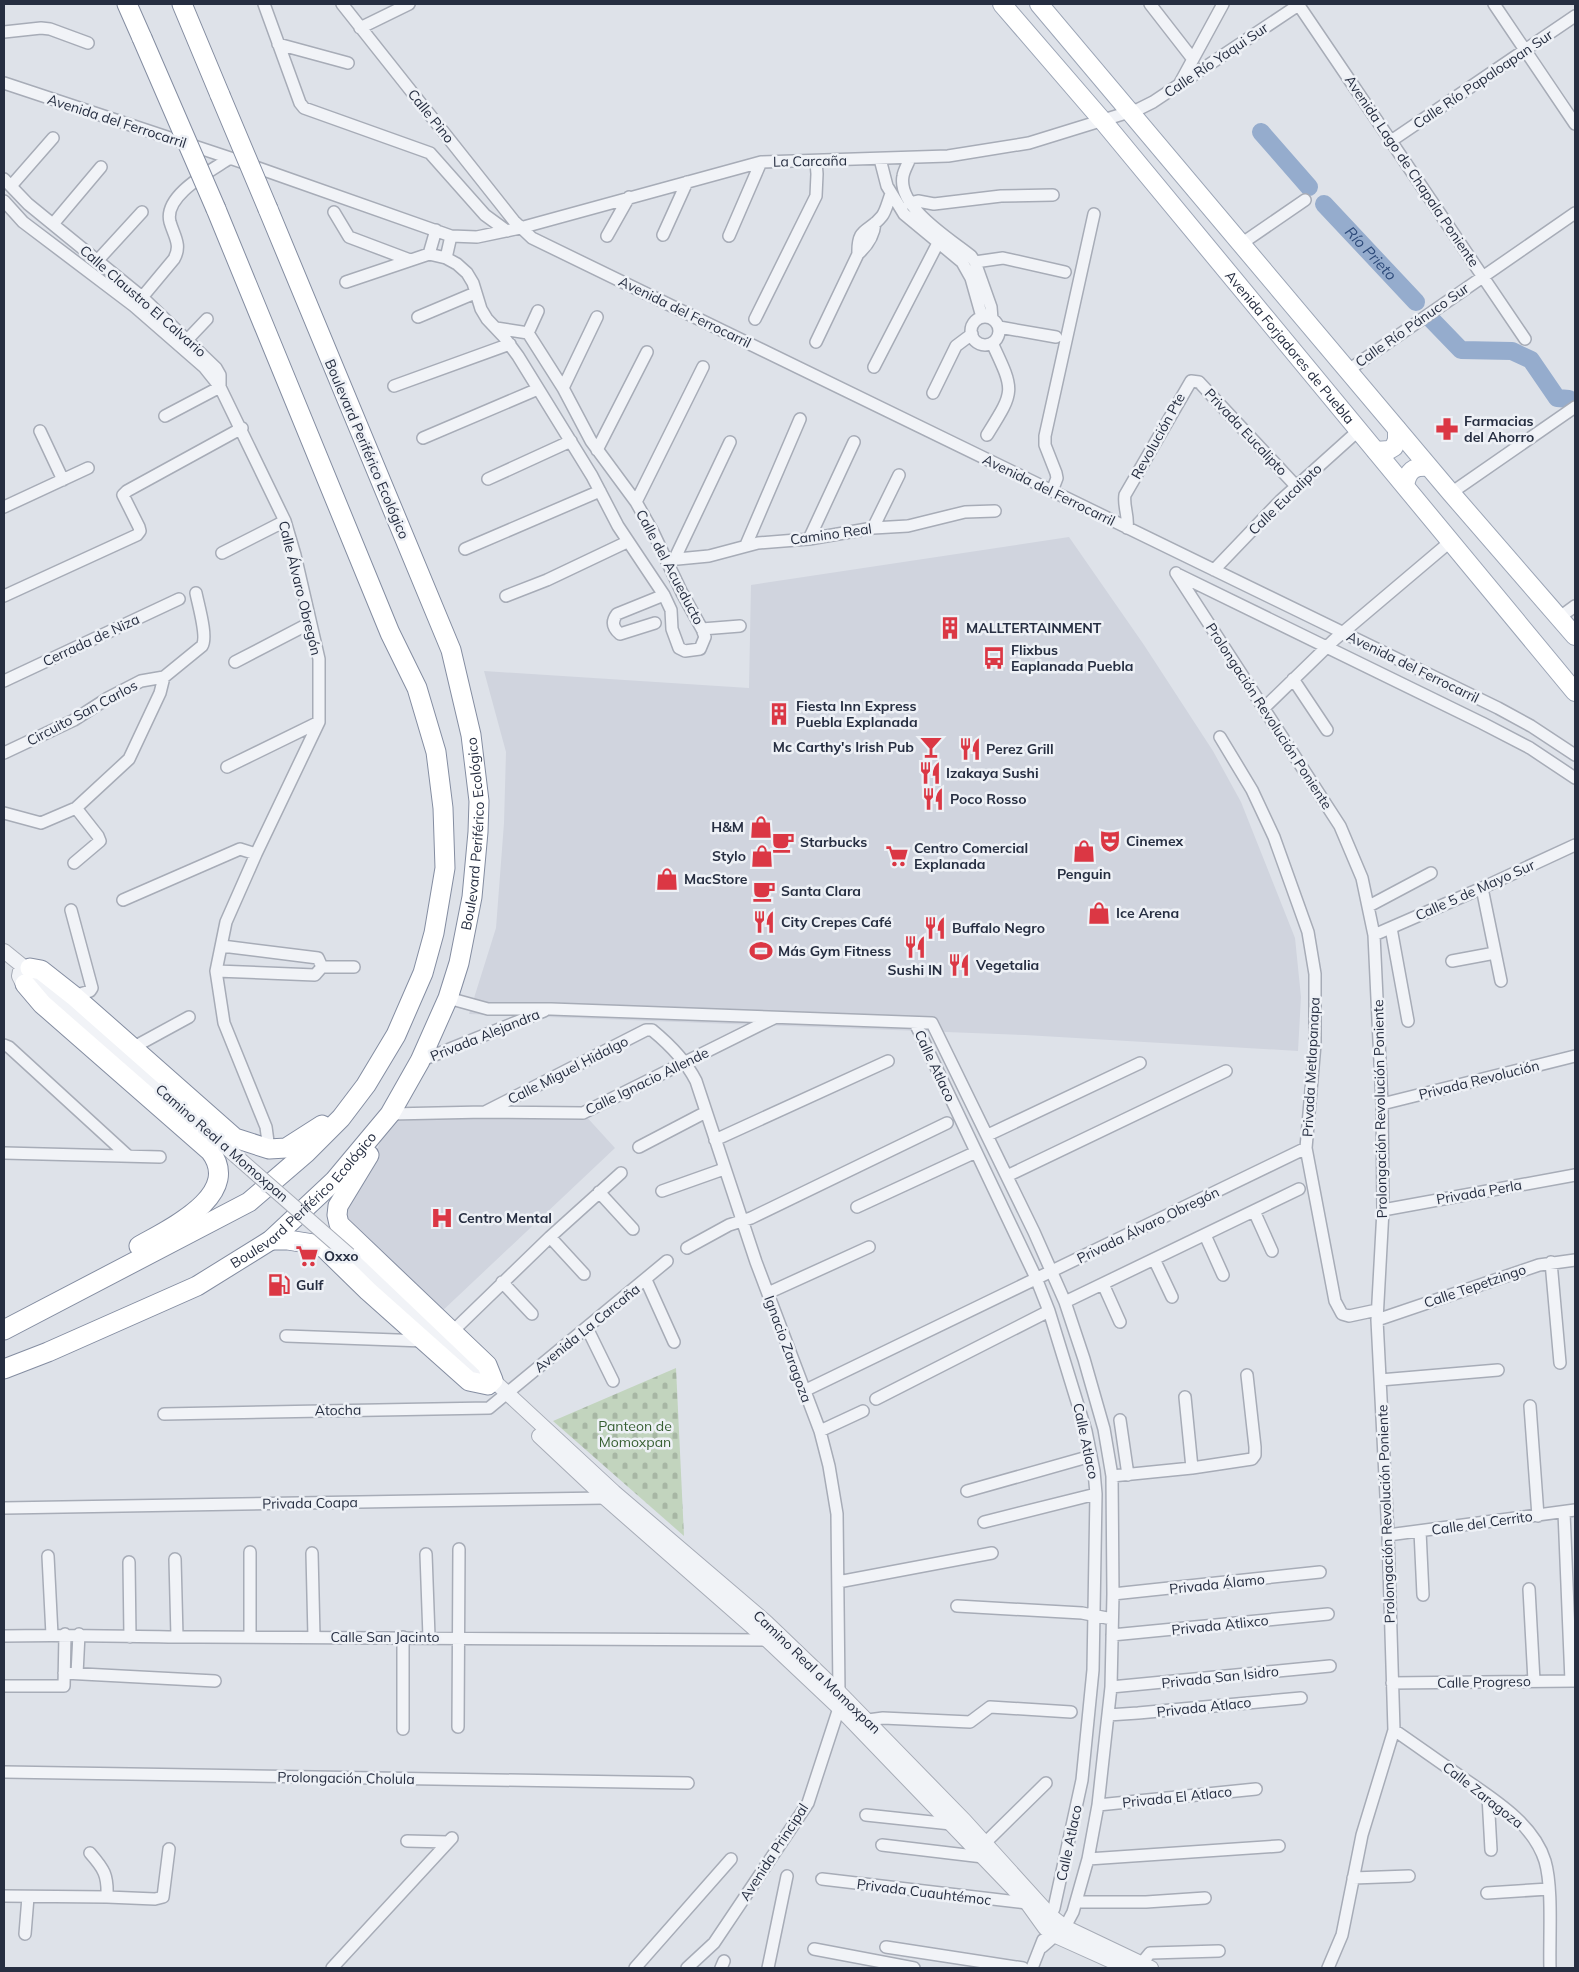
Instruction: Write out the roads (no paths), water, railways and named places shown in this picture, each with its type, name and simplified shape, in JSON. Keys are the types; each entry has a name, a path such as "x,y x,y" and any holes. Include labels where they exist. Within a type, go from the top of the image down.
{"highway":[{"name":"Boulevard Periférico Ecológico","path":"4,1330 249,1202 324,1136 366,1085 396,1035 412,1001 423,973 434,934 445,868 443,808 436,752 417,688 390,633 216,209 127,4"},
{"name":"Boulevard Periférico Ecológico","path":"4,1369 48,1352 197,1286 271,1240 334,1181 390,1114 420,1061 448,998 460,963 472,897 479,801 471,735 451,650 182,4"},
{"path":"193,4 209,66"},
{"path":"4,1316 84,1278 191,1215 208,1198 216,1184 218,1174 217,1162 210,1152 42,1004 25,973 41,970 79,995 235,1138 269,1149 286,1148 333,1117 366,1085"},
{"path":"271,1240 288,1240 313,1244 324,1248 368,1291 470,1382 487,1380 487,1365 342,1228 338,1220 337,1210 340,1202 376,1146 390,1114"}],"main road":[{"name":"Avenida Forjadores de Puebla","path":"1002,4 1102,120 1575,692"},
{"name":"Avenida Forjadores de Puebla","path":"1039,4 1428,467 1575,636"},
{"path":"1376,451 1389,450 1394,447 1397,440 1397,429"},
{"path":"1405,485 1408,473 1416,467 1428,467"}],"street":[{"path":"264,4 300,103 304,108 430,153 485,215 507,231"},
{"name":"Calle Pino","path":"342,4 520,228"},
{"path":"360,28 410,4"},
{"path":"1150,4 1192,58"},
{"path":"1180,83 1192,58 1224,4"},
{"name":"Calle Río Yaqui Sur","path":"1129,112 1153,102 1299,4"},
{"name":"Avenida Lago de Chapala Poniente","path":"1299,4 1524,339"},
{"path":"1494,4 1575,124"},
{"name":"Calle Río Papaloapan Sur","path":"1391,141 1575,16"},
{"path":"4,32 41,28 50,29 88,43"},
{"path":"278,44 348,63"},
{"name":"Avenida del Ferrocarril","path":"4,83 230,158 451,236 478,237 494,234"},
{"name":"La Carcaña","path":"494,234 761,162 948,156 1029,143 1129,112"},
{"name":"Calle Claustro El Calvario","path":"53,138 7,182 28,204 142,297 188,339 216,368 220,375 220,386"},
{"path":"134,306 179,251 170,221 170,208 180,193 230,158"},
{"path":"910,158 903,176 904,189 909,203 925,219 971,256 975,262 991,307 991,321"},
{"path":"880,159 891,194 904,214 962,262 967,269 991,321 998,336 992,343 984,345 973,338 975,321 991,321 1056,337"},
{"path":"755,319 816,196 816,161"},
{"path":"729,236 761,162"},
{"path":"53,224 101,167"},
{"path":"663,235 687,182"},
{"path":"816,342 858,254 868,244 891,194"},
{"path":"909,203 918,201 934,204 1001,196 1053,195"},
{"path":"607,236 629,197"},
{"path":"1241,244 1305,200"},
{"name":"Calle Álvaro Obregón","path":"4,202 23,222 134,306 204,367 220,386 242,428 285,522 295,555 319,659 319,722 226,922 216,971 224,1023 266,1127 269,1149"},
{"path":"925,219 934,204"},
{"path":"98,260 142,212"},
{"path":"334,212 349,237 410,260"},
{"name":"Calle Río Pánuco Sur","path":"1347,371 1575,213"},
{"path":"879,219 904,214"},
{"path":"1052,491 1057,478 1045,445 1045,436 1094,214"},
{"name":"Avenida del Ferrocarril","path":"520,228 532,238 1498,708 1575,754"},
{"path":"346,282 429,254 436,230"},
{"path":"446,258 451,236"},
{"path":"874,367 938,243"},
{"name":"Calle del Acueducto","path":"429,254 446,258 457,264 467,273 473,283 475,293 487,320 510,344 592,476 627,542 664,595 671,610 672,629 679,648 685,651 700,649 704,637 702,629 682,593 671,559 636,502 597,450 563,388 528,333"},
{"path":"975,262 1003,258 1066,272"},
{"path":"418,317 475,293"},
{"path":"496,328 528,333 538,311"},
{"path":"563,388 597,317"},
{"path":"188,339 208,319"},
{"path":"934,393 956,346 972,334"},
{"path":"988,435 1007,402 1009,385 1007,375 992,343"},
{"path":"394,386 510,344"},
{"path":"597,450 647,352"},
{"path":"636,502 703,367"},
{"name":"Privada Eucalipto","path":"1194,380 1296,486"},
{"name":"Revolución Pte","path":"1127,528 1125,495 1188,384 1194,380"},
{"path":"165,416 220,386"},
{"path":"423,438 538,389"},
{"path":"1451,493 1574,412"},
{"path":"746,545 800,419"},
{"path":"4,596 136,535 140,531 125,500 124,495 127,491 242,428"},
{"name":"Calle Eucalipto","path":"1214,570 1296,486 1359,430"},
{"path":"40,431 63,480"},
{"path":"488,479 571,441"},
{"path":"671,559 730,442"},
{"path":"809,539 854,442"},
{"path":"4,505 88,468"},
{"path":"592,476 609,468"},
{"path":"873,528 899,475"},
{"path":"465,549 600,491"},
{"name":"Camino Real","path":"671,559 710,556 746,545 809,539 873,528 925,522 965,512 995,511"},
{"path":"222,553 285,522"},
{"path":"1264,708 1343,632 1451,541"},
{"path":"506,596 547,580 627,542"},
{"name":"Avenida del Ferrocarril","path":"1176,573 1482,723 1530,748 1575,778"},
{"name":"Prolongación Revolución Poniente","path":"1176,573 1340,826 1362,878 1374,935 1382,1104 1383,1210 1377,1315 1388,1535 1394,1730 1362,1835 1342,1935 1328,1968"},
{"path":"164,677 202,646 204,642 196,592"},
{"path":"655,623 620,634 613,625 617,614 664,595"},
{"name":"Cerrada de Niza","path":"4,681 179,600"},
{"path":"1560,618 1575,606"},
{"path":"235,662 310,623"},
{"path":"702,629 740,626"},
{"name":"Circuito San Carlos","path":"4,754 74,720 108,698 141,681 164,677 160,693 129,759 76,808 41,823 4,814"},
{"path":"1293,679 1327,730"},
{"path":"227,767 319,722"},
{"name":"Privada Metlapanapa","path":"1220,736 1252,790 1274,837 1308,932 1315,974 1315,1044 1306,1148"},
{"path":"74,863 100,842 98,836 76,808"},
{"name":"Calle 5 de Mayo Sur","path":"1374,935 1575,845"},
{"path":"123,900 240,849 256,854"},
{"path":"1369,906 1431,873"},
{"path":"1482,888 1501,981"},
{"path":"71,910 92,988 90,991 79,995"},
{"path":"1391,928 1408,1020"},
{"path":"222,946 318,958 322,967"},
{"name":"Camino Real a Momoxpan","path":"4,951 25,973"},
{"path":"1452,961 1495,953"},
{"name":"Camino Real a Momoxpan","path":"4,963 25,973 34,972 35,978 51,995 349,1255 487,1380 839,1708 984,1850 1054,1927 1146,1966"},
{"path":"216,971 316,974 322,967 354,967"},
{"path":"448,998 488,1009 551,1009 914,1023"},
{"name":"Privada Alejandra","path":"420,1061 551,1009"},
{"path":"134,1047 189,1017"},
{"name":"Calle Ignacio Allende","path":"390,1114 486,1112 583,1114 776,1018"},
{"name":"Calle Atlaco","path":"1032,1968 1054,1927 1076,1902 1088,1859 1098,1805 1111,1688 1113,1594 1112,1476 1104,1429 1084,1359 1065,1302 1052,1271 932,1023 914,1023 1036,1278 1049,1311 1086,1431 1091,1456 1096,1494 1093,1670 1082,1780 1054,1927"},
{"name":"Calle Miguel Hidalgo","path":"486,1112 646,1030 652,1030"},
{"name":"Ignacio Zaragoza","path":"652,1030 685,1063 696,1081 742,1221 820,1431 829,1466 837,1514 839,1692"},
{"path":"6,1046 127,1155"},
{"name":"Privada Revolución","path":"1382,1104 1575,1056"},
{"path":"715,1140 888,1060"},
{"path":"988,1136 1140,1063"},
{"path":"1006,1176 1226,1072"},
{"path":"639,1147 706,1112"},
{"path":"687,1248 729,1226 947,1123"},
{"path":"966,1131 982,1124"},
{"path":"1306,1148 1335,1301 1342,1314 1348,1316 1377,1315"},
{"name":"Privada Álvaro Obregón","path":"804,1391 1306,1148"},
{"path":"857,1207 976,1152"},
{"path":"4,1153 160,1157"},
{"path":"662,1191 724,1169"},
{"path":"453,1331 502,1282 621,1173"},
{"name":"Privada Perla","path":"1383,1210 1575,1175"},
{"path":"1065,1302 1299,1189"},
{"path":"599,1192 633,1229"},
{"path":"1254,1211 1272,1251"},
{"path":"1204,1234 1223,1275"},
{"path":"550,1237 584,1274"},
{"path":"768,1293 869,1247"},
{"path":"1154,1260 1172,1297"},
{"name":"Calle Tepetzingo","path":"1377,1315 1550,1262 1575,1260"},
{"name":"Avenida La Carcaña","path":"504,1397 667,1261"},
{"path":"1550,1262 1560,1364"},
{"path":"646,1280 674,1342"},
{"path":"502,1282 532,1314"},
{"path":"1103,1284 1120,1322"},
{"path":"876,1399 1049,1311"},
{"path":"587,1328 613,1381"},
{"path":"286,1336 425,1341"},
{"path":"1380,1380 1498,1370"},
{"path":"1112,1476 1247,1461 1255,1455 1247,1375"},
{"path":"1185,1396 1192,1468"},
{"name":"Atocha","path":"164,1414 489,1408 504,1397"},
{"path":"1530,1406 1538,1516"},
{"path":"820,1431 862,1411"},
{"path":"1120,1420 1128,1475"},
{"path":"1086,1431 1104,1429"},
{"path":"967,1491 1091,1456"},
{"path":"984,1522 1096,1494"},
{"name":"Camino Real a Momoxpan","path":"610,1495 766,1622 868,1720 957,1825"},
{"name":"Privada Coapa","path":"4,1508 610,1495"},
{"path":"1569,1511 1573,1681"},
{"name":"Calle del Cerrito","path":"1388,1535 1569,1511"},
{"path":"1420,1531 1423,1595"},
{"path":"458,1549 460,1637 458,1727"},
{"path":"250,1552 250,1637"},
{"path":"312,1553 314,1637"},
{"path":"838,1582 992,1553"},
{"path":"426,1554 429,1637"},
{"path":"48,1556 52,1634"},
{"path":"176,1559 177,1637"},
{"path":"129,1562 130,1637"},
{"name":"Privada Álamo","path":"1113,1594 1320,1572"},
{"path":"1528,1588 1534,1681"},
{"path":"957,1606 1094,1615 1112,1618"},
{"name":"Privada Atlixco","path":"1112,1635 1328,1614"},
{"path":"4,1686 64,1686 65,1634"},
{"path":"77,1674 79,1634"},
{"name":"Calle San Jacinto","path":"4,1636 79,1634 130,1637 460,1637 766,1640"},
{"path":"403,1637 403,1729"},
{"name":"Privada San Isidro","path":"1111,1688 1330,1666"},
{"path":"64,1673 215,1681"},
{"name":"Calle Progreso","path":"1392,1683 1573,1681"},
{"name":"Avenida Principal","path":"689,1968 714,1943 808,1803 839,1708 839,1692"},
{"name":"Privada Atlaco","path":"1108,1715 1138,1714 1301,1698"},
{"path":"868,1720 883,1718 970,1722 990,1707 1071,1712"},
{"name":"Calle Zaragoza","path":"1394,1730 1488,1796 1519,1820 1535,1839 1545,1862 1549,1889 1550,1968"},
{"name":"Prolongación Cholula","path":"4,1772 688,1783"},
{"path":"1082,1780 1100,1780"},
{"path":"882,1845 984,1850 1046,1783"},
{"name":"Privada El Atlaco","path":"1098,1805 1256,1789"},
{"path":"1488,1796 1491,1850"},
{"path":"866,1815 957,1825"},
{"path":"332,1968 450,1840 407,1841"},
{"path":"1088,1859 1279,1846"},
{"path":"4,1896 155,1899 163,1897 169,1849"},
{"name":"Camino Real a Momoxpan","path":"984,1850 1027,1903 1054,1927 1127,1968"},
{"path":"90,1853 104,1868 108,1882 107,1897"},
{"path":"635,1968 731,1859"},
{"path":"768,1968 787,1876"},
{"path":"1353,1878 1409,1876"},
{"name":"Privada Cuauhtémoc","path":"822,1879 1027,1903"},
{"path":"1487,1893 1549,1889"},
{"path":"25,1934 28,1897"},
{"path":"1076,1902 1146,1902 1205,1898"},
{"path":"886,1947 1023,1968"},
{"path":"814,1949 914,1968"},
{"path":"1146,1966 1150,1953 1219,1951"}],"waterway":[{"name":"Río Prieto","path":"1261,132 1309,187"},
{"name":"Río Prieto","path":"1324,204 1416,302"},
{"name":"Río Prieto","path":"1431,319 1461,350 1512,351 1531,360 1557,398 1569,399"}],"place":[{"name":"Farmacias del Ahorro","path":"1447,429"},
{"name":"MALLTERTAINMENT","path":"950,628"},
{"name":"Flixbus Eaplanada Puebla","path":"994,658"},
{"name":"Fiesta Inn Express Puebla Explanada","path":"779,714"},
{"name":"Mc Carthy's Irish Pub","path":"931,747"},
{"name":"Perez Grill","path":"970,749"},
{"name":"Izakaya Sushi","path":"930,773"},
{"name":"Poco Rosso","path":"933,799"},
{"name":"H&M","path":"761,827"},
{"name":"Cinemex","path":"1110,841"},
{"name":"Starbucks","path":"783,842"},
{"name":"Penguin","path":"1084,851"},
{"name":"Stylo","path":"762,856"},
{"name":"Centro Comercial Explanada","path":"897,856"},
{"name":"MacStore","path":"667,879"},
{"name":"Santa Clara","path":"764,891"},
{"name":"Ice Arena","path":"1099,913"},
{"name":"City Crepes Café","path":"764,922"},
{"name":"Buffalo Negro","path":"935,928"},
{"name":"Sushi IN","path":"915,947"},
{"name":"Más Gym Fitness","path":"761,951"},
{"name":"Vegetalia","path":"959,965"},
{"name":"Centro Mental","path":"442,1218"},
{"name":"Oxxo","path":"307,1256"},
{"name":"Gulf","path":"279,1285"}],"park label":[{"name":"Panteon de Momoxpan","path":"635,1434"}]}
